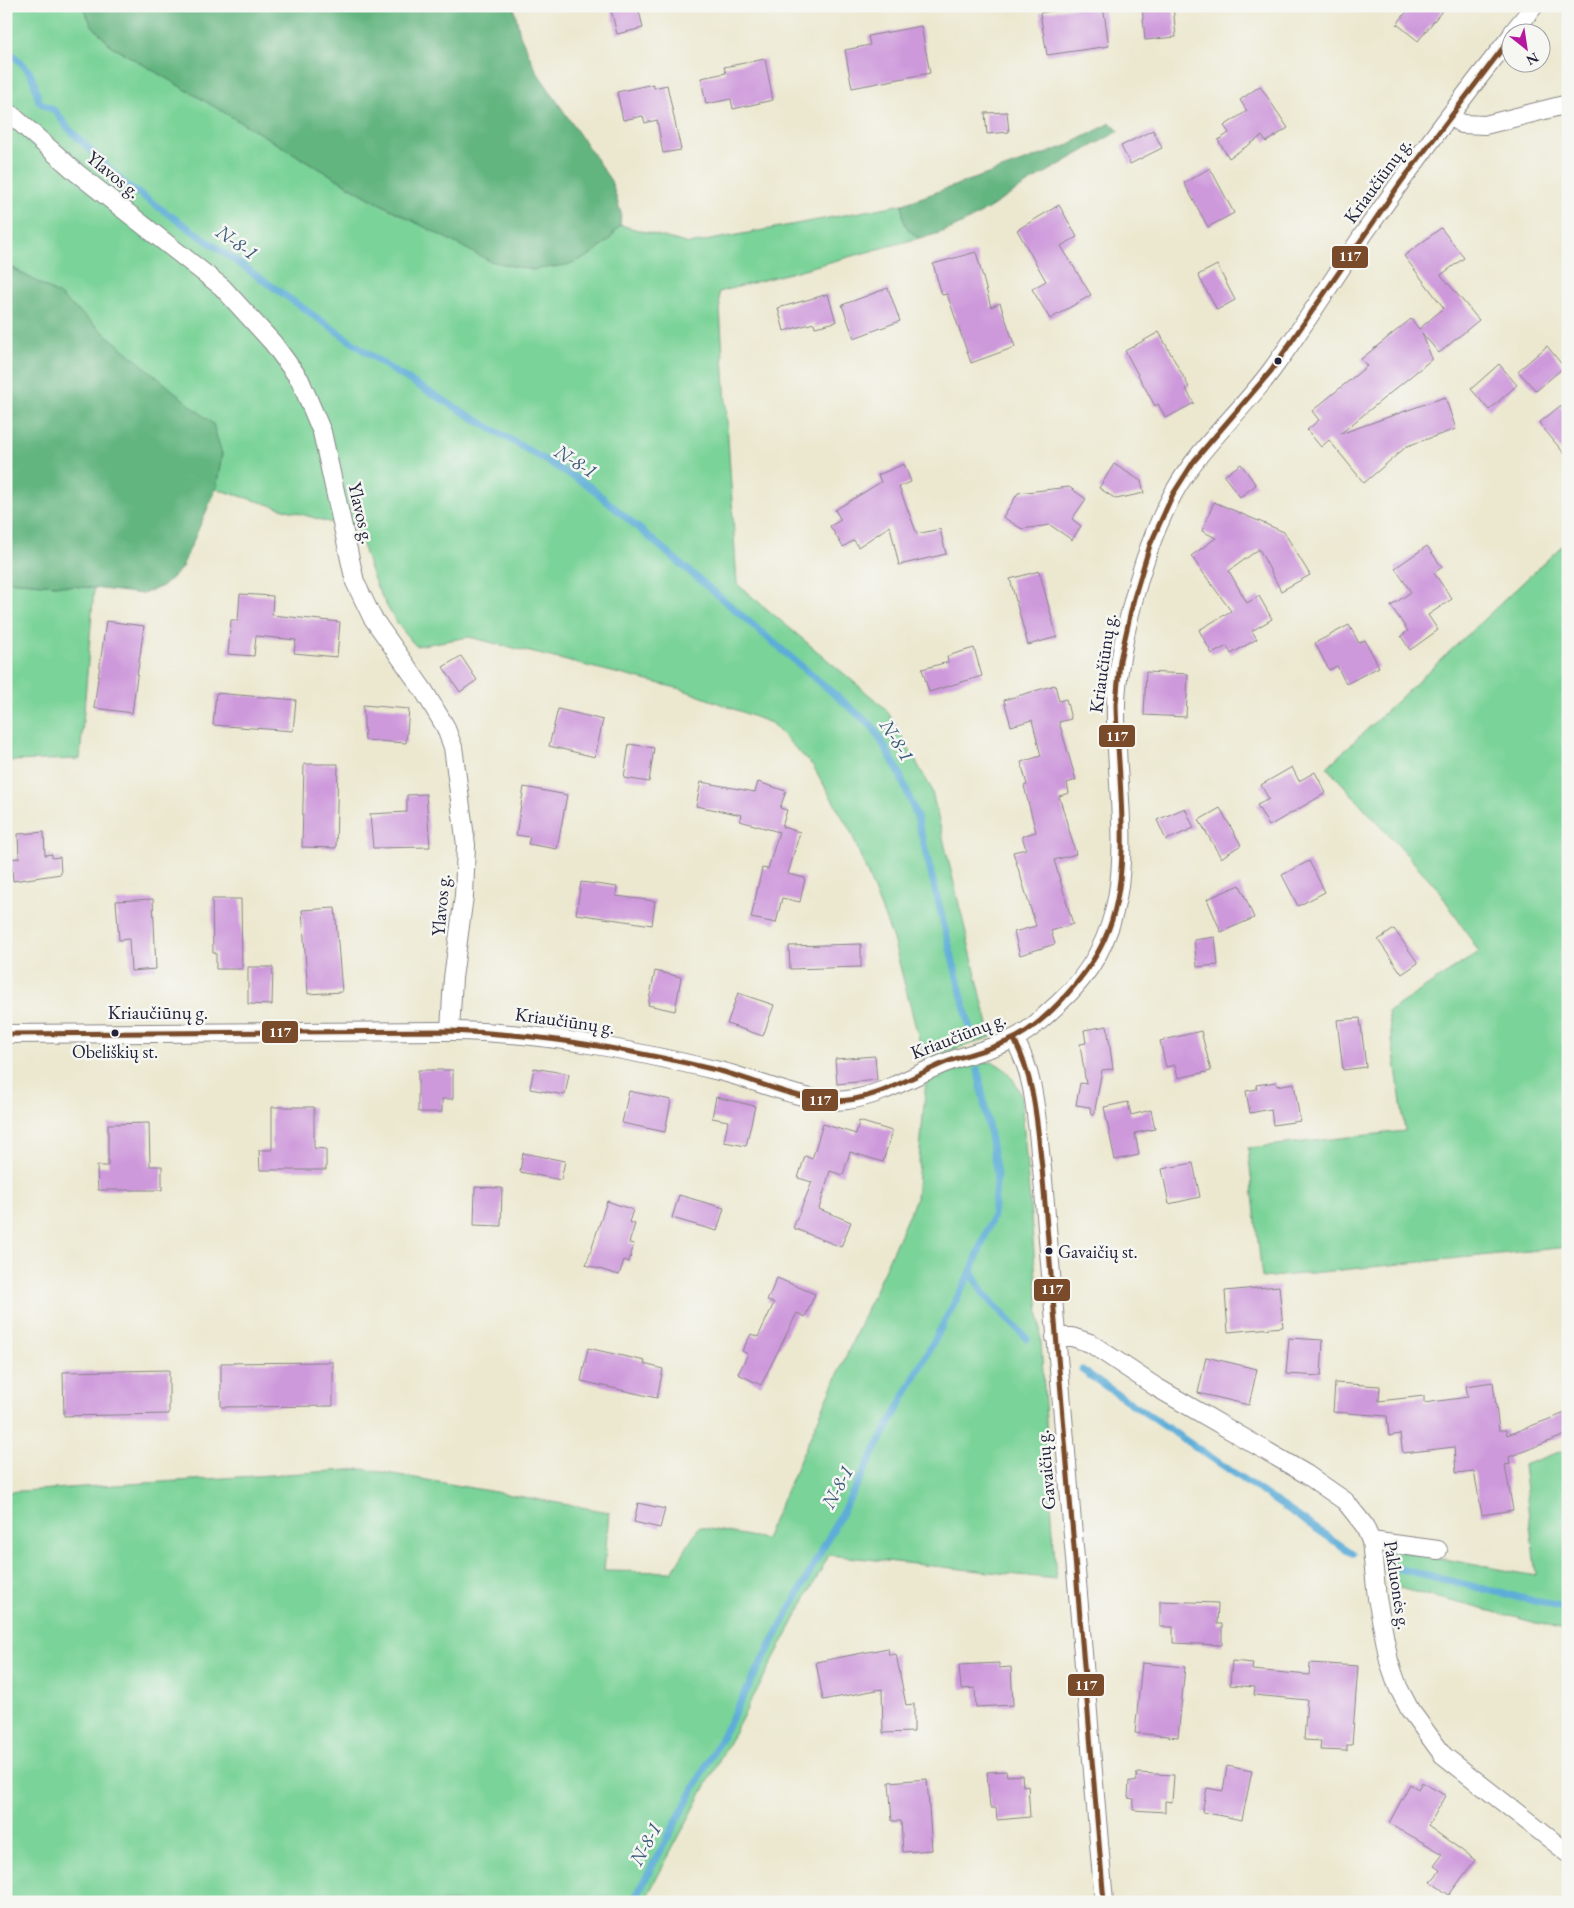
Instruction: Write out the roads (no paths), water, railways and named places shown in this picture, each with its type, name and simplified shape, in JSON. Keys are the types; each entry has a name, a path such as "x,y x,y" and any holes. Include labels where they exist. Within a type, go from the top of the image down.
{"street":[{"name":"Kriaučiūnų g.","path":"1521,22 1534,6"},
{"name":"Kriaučiūnų g.","path":"6,1034 450,1031 519,1033 620,1049 733,1074 812,1099 833,1101 852,1100 877,1092 920,1072 1014,1039 1041,1020 1088,973 1103,948 1114,918 1119,890 1121,813 1116,698 1121,654 1134,591 1146,551 1174,492 1192,465 1270,373 1367,230 1502,47"},
{"path":"1450,116 1462,124 1485,125 1568,104"},
{"name":"Ylavos g.","path":"6,110 77,173 222,287 273,344 300,380 322,432 355,582 372,617 424,691 445,726 453,747 466,844 464,896 453,978 450,1031"},
{"name":"Gavaičių g.","path":"1014,1039 1024,1056 1030,1073 1042,1168 1054,1337 1104,1902"},
{"name":"Pakluonės g.","path":"1054,1337 1072,1337 1090,1343 1156,1387 1306,1474 1345,1501 1364,1525 1371,1540 1377,1598 1389,1661 1398,1686 1410,1710 1444,1755 1568,1853"},
{"path":"1371,1540 1438,1550"}],"waterway":[{"name":"N-8-1","path":"6,46 30,74 34,81 39,102 55,111 68,128 124,183 392,370 589,486 873,727 898,770 917,817 970,1029"},
{"name":"N-8-1","path":"633,1902 971,1272 993,1216 997,1174 978,1070"},
{"path":"971,1272 983,1293 1027,1339"},
{"path":"1082,1370 1352,1553"},
{"path":"1388,1566 1568,1609"}],"place":[{"name":"Obeliškių st.","path":"115,1033"},
{"name":"Gavaičių st.","path":"1049,1251"}]}
